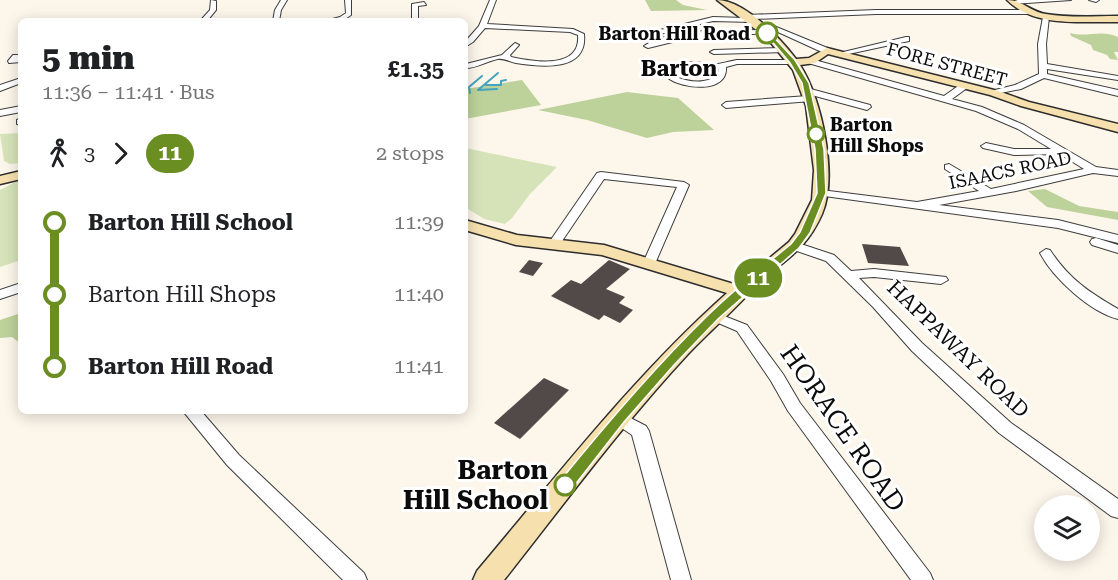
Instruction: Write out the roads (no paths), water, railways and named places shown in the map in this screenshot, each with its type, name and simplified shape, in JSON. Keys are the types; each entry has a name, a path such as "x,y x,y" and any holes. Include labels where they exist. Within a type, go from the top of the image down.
{"street":[{"path":"277,18 284,0"},
{"path":"343,18 349,14 348,0"},
{"path":"468,41 477,36 486,21 493,0"},
{"path":"487,580 619,418 714,316 795,246 805,233 821,193 819,149 805,83 793,62 768,29 721,0"},
{"path":"1013,1 1068,0"},
{"path":"1013,1 1027,12"},
{"path":"404,4 424,4"},
{"path":"415,4 415,18"},
{"path":"205,18 213,5 225,8"},
{"path":"639,39 642,36 713,19 1027,12 1043,17 1118,19"},
{"path":"1043,17 1043,70"},
{"path":"533,29 540,21"},
{"path":"469,66 497,57 506,57 514,61 552,63 573,58 581,50 581,34 577,32 482,26"},
{"path":"648,46 658,41 768,29"},
{"name":"FORE STREET","path":"768,29 827,51 994,93 1025,104 1118,128"},
{"path":"839,54 906,39"},
{"path":"506,57 515,45"},
{"path":"714,52 782,50"},
{"name":"ISAACS ROAD","path":"811,61 827,51"},
{"path":"0,62 16,59"},
{"name":"ISAACS ROAD","path":"793,62 811,61 979,109 1021,128 1093,170"},
{"path":"719,66 723,68 723,75 712,82 686,84 672,78 671,71 680,65 719,66 737,62 793,62"},
{"path":"1043,70 1118,93"},
{"path":"994,93 1018,87 1043,70 1118,78"},
{"path":"0,88 18,81"},
{"path":"947,98 964,86"},
{"path":"726,105 808,95 867,108"},
{"path":"1,102 5,111"},
{"path":"986,146 1001,151 1030,155 1062,151"},
{"path":"949,167 989,193"},
{"path":"1093,170 1118,173"},
{"name":"ISAACS ROAD","path":"914,206 989,193 1093,170"},
{"path":"0,177 18,174"},
{"path":"554,244 601,175 684,185 649,262"},
{"path":"821,193 1065,225 1118,239"},
{"path":"1034,221 1118,249"},
{"path":"468,226 516,240 604,250 742,292"},
{"name":"HAPPAWAY ROAD","path":"795,246 830,258 878,304 917,347 1005,428 1118,510"},
{"path":"1046,253 1052,267 1118,315"},
{"path":"848,275 874,273 940,280"},
{"path":"0,295 18,288"},
{"name":"HORACE ROAD","path":"714,316 742,328 794,407 923,580"},
{"path":"194,414 233,460 333,554 357,580"},
{"path":"619,418 640,431 681,580"}],"waterway":[{"path":"497,89 478,90 498,73"},
{"path":"470,93 469,87 482,76"},
{"path":"486,85 501,85 501,81 506,80"}],"place":[{"name":"Barton Hill Road","path":"767,33"},
{"name":"Barton Hill Shops","path":"816,134"},
{"name":"Barton Hill School","path":"565,485"}],"district":[{"name":"Barton","path":"679,68"}]}
